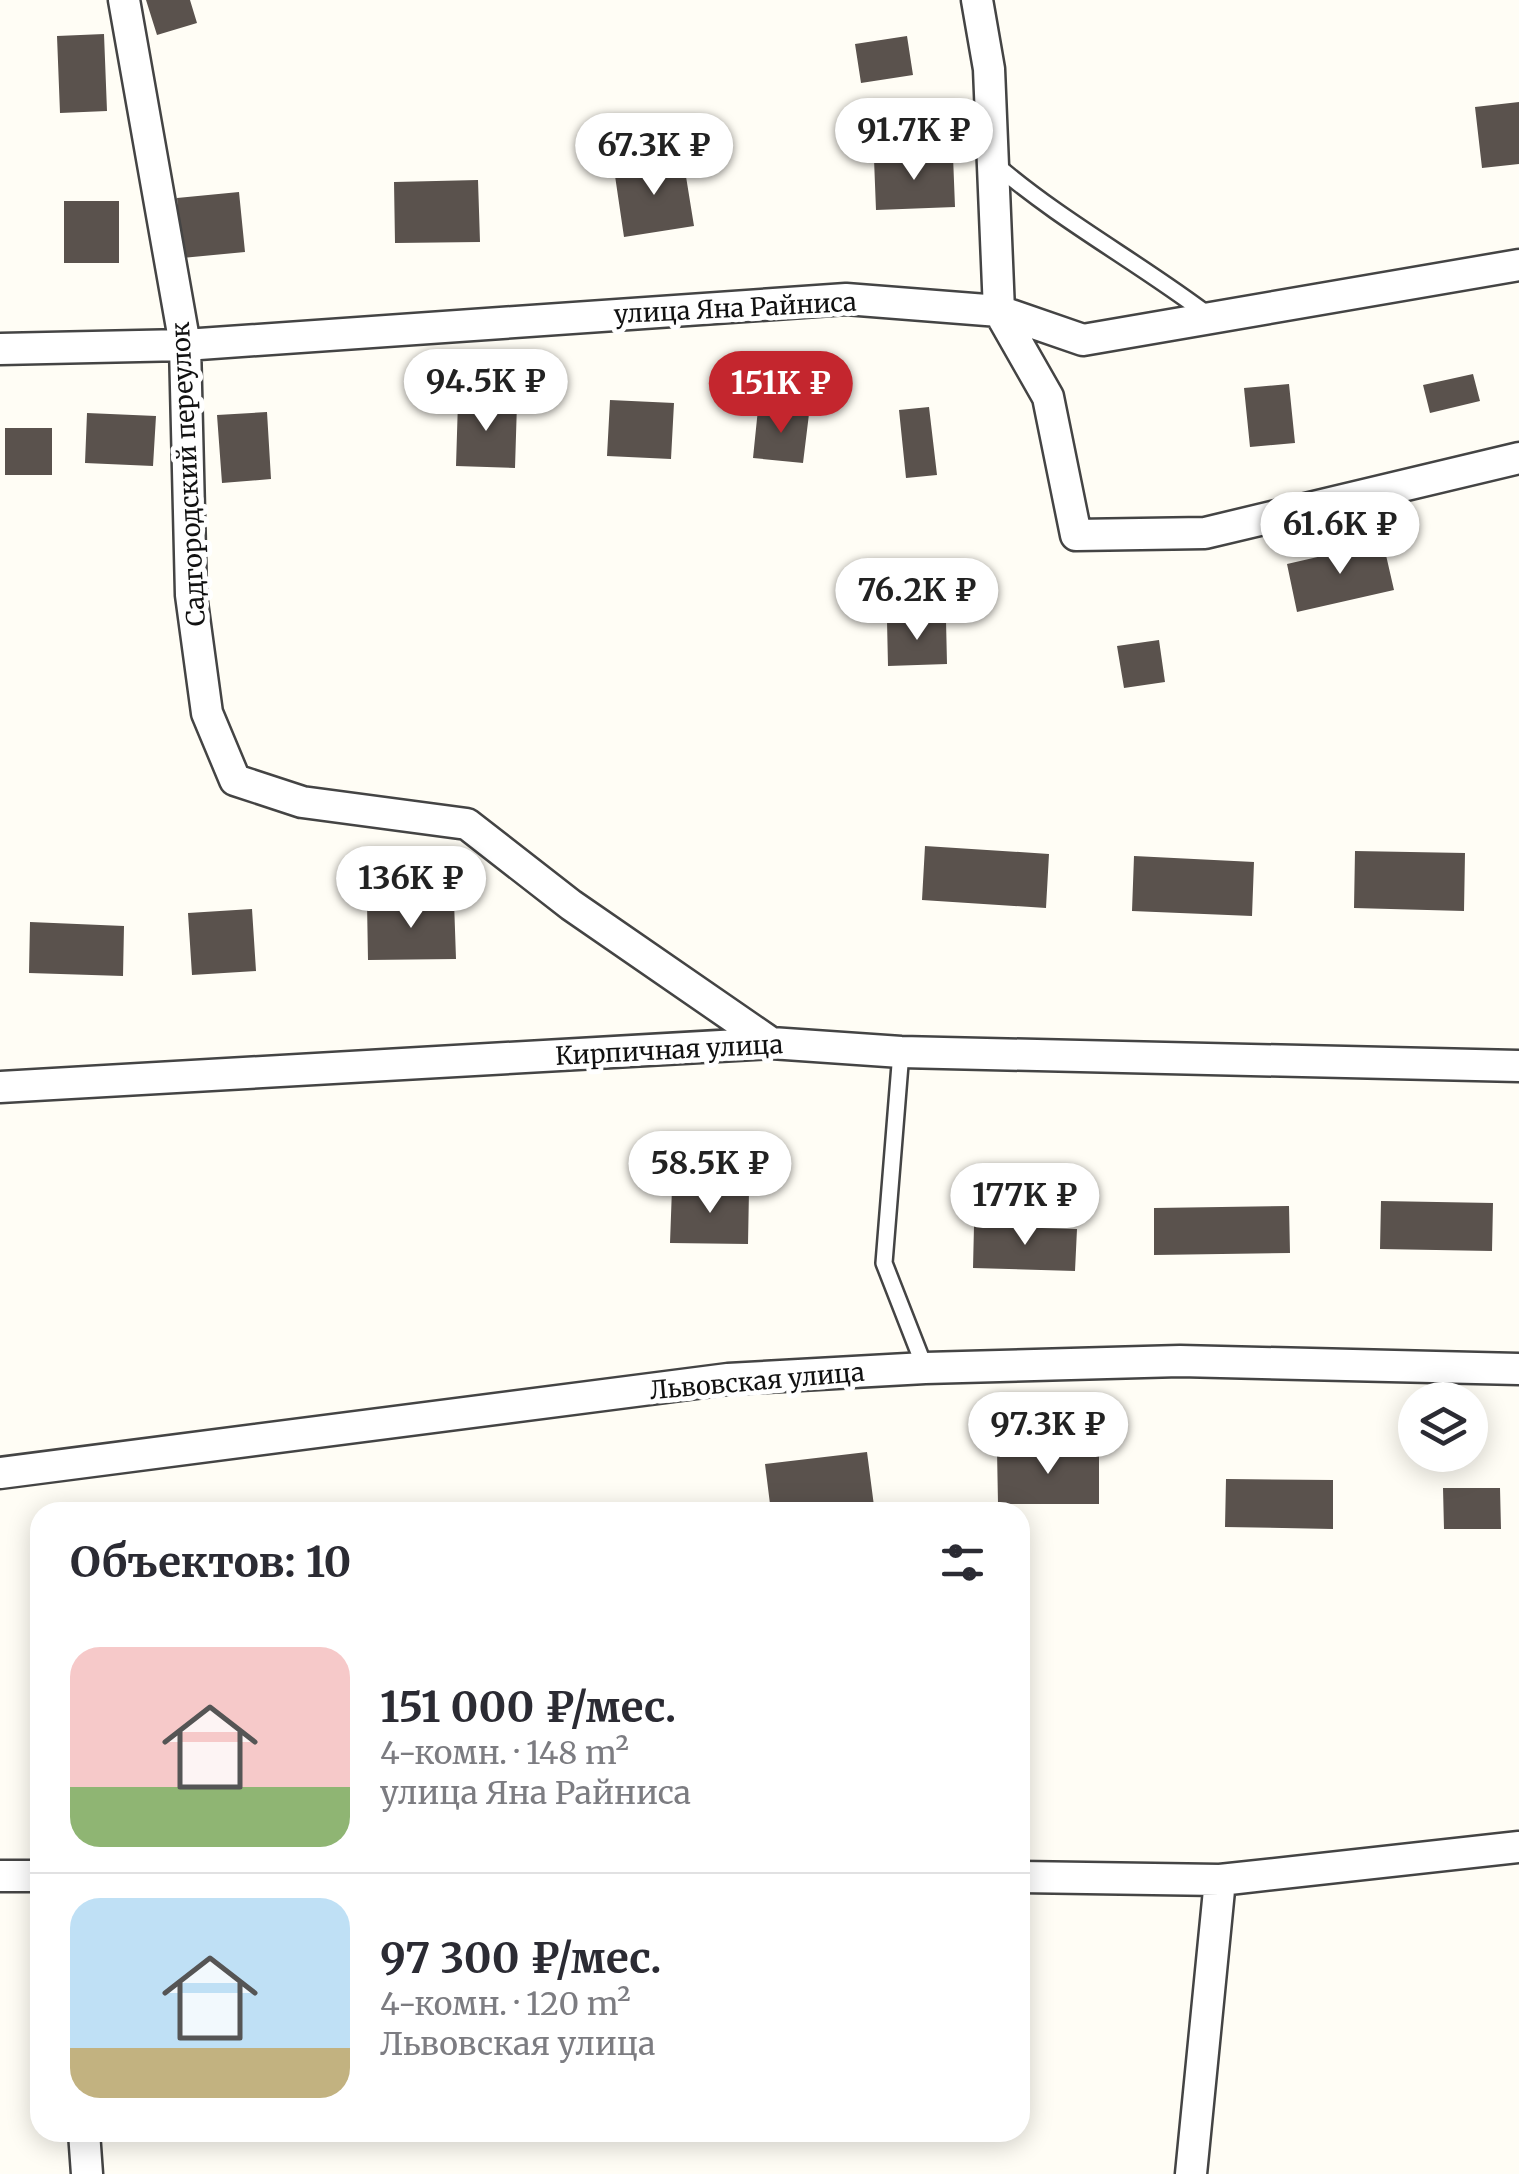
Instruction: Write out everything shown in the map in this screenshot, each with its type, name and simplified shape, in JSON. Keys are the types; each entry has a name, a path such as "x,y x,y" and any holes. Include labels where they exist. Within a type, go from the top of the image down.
{"street":[{"name":"Садгородский переулок","path":"124,0 185,345 192,595 207,713 235,780 302,802 468,824 570,904 771,1043"},
{"path":"977,0 988,69 999,311 1048,397 1076,535 1205,533 1519,458"},
{"name":"улица Яна Райниса","path":"0,349 185,345 846,298 999,311 1082,340 1519,265"},
{"name":"Кирпичная улица","path":"0,1087 771,1043 902,1052 1519,1066"},
{"name":"Львовская улица","path":"0,1473 728,1379 926,1368 1180,1362 1519,1369"},
{"path":"1030,1877 1220,1880 1519,1848"},
{"path":"0,1876 30,1876"},
{"path":"1191,2174 1220,1880"},
{"path":"85,2142 87,2174"}],"lane":[{"path":"992,162 1044,206 1138,262 1211,318"},
{"path":"902,1052 884,1263 926,1368"}],"building":[{"path":"146,0 190,0 197,23 157,35"},
{"path":"104,34 107,111 60,113 57,36"},
{"path":"907,36 913,75 861,83 855,44"},
{"path":"1519,102 1519,164 1482,168 1475,107"},
{"path":"953,156 955,207 876,210 874,159"},
{"path":"683,158 694,226 624,237 614,169"},
{"path":"478,180 480,242 395,243 394,182"},
{"path":"239,192 245,252 182,258 177,198"},
{"path":"64,201 119,201 119,263 64,263"},
{"path":"1473,374 1480,401 1430,413 1423,385"},
{"path":"1289,384 1295,443 1250,447 1244,388"},
{"path":"610,400 674,403 671,459 607,456"},
{"path":"458,401 517,403 515,468 456,466"},
{"path":"929,407 937,475 906,478 899,410"},
{"path":"758,409 809,414 803,463 753,458"},
{"path":"267,412 271,479 222,483 217,415"},
{"path":"87,413 156,416 153,466 85,463"},
{"path":"5,428 52,428 52,475 5,475"},
{"path":"1383,542 1394,590 1297,612 1287,564"},
{"path":"946,620 947,664 888,666 887,621"},
{"path":"1159,640 1165,682 1124,688 1117,646"},
{"path":"925,846 1049,854 1046,908 922,900"},
{"path":"1355,851 1465,853 1464,911 1354,908"},
{"path":"1134,856 1254,862 1252,916 1132,911"},
{"path":"454,901 456,959 368,960 367,903"},
{"path":"252,909 256,971 192,975 188,913"},
{"path":"30,922 124,926 123,976 29,973"},
{"path":"672,1188 749,1190 748,1244 670,1243"},
{"path":"1381,1201 1493,1203 1492,1251 1380,1249"},
{"path":"1289,1206 1290,1253 1154,1255 1154,1208"},
{"path":"974,1226 1077,1229 1075,1271 973,1268"},
{"path":"1099,1449 1099,1504 998,1502 997,1450"},
{"path":"867,1452 873,1502 770,1502 765,1464"},
{"path":"1226,1479 1333,1480 1333,1529 1225,1527"},
{"path":"1443,1488 1500,1488 1501,1529 1444,1529"}]}
